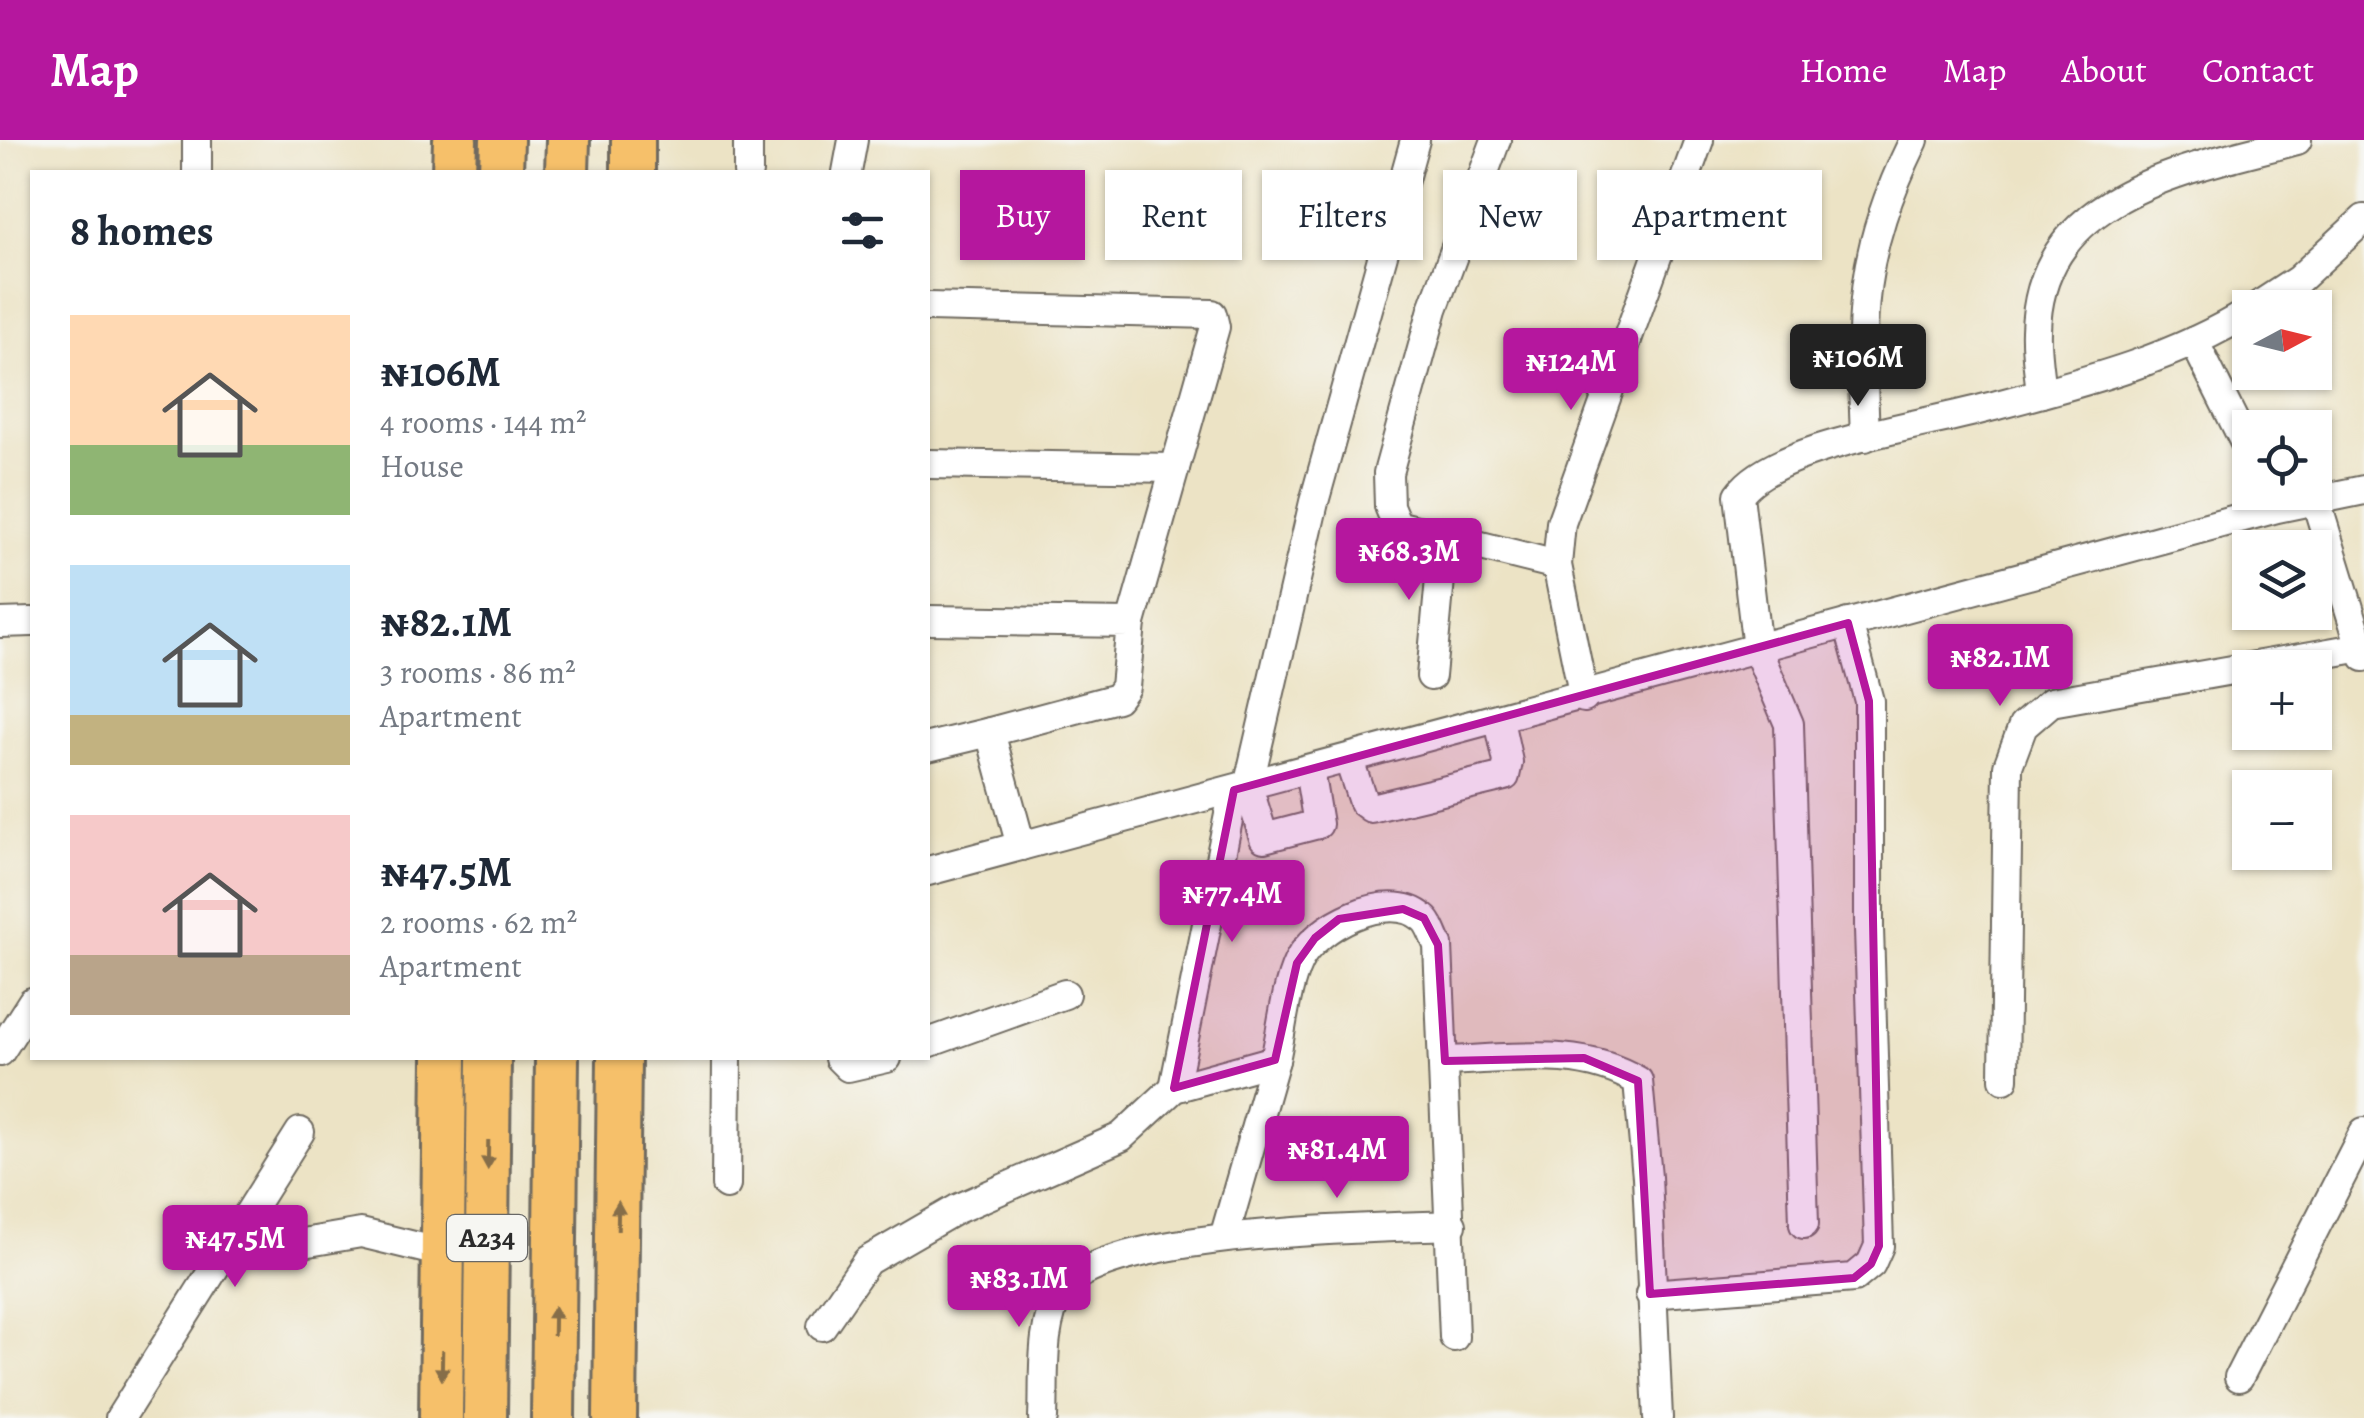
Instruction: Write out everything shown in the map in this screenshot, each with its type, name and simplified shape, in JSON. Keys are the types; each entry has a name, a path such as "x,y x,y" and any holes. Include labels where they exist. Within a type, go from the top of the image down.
{"highway":[{"path":"454,170 455,140"},
{"path":"501,170 502,140"},
{"path":"568,140 568,170"},
{"path":"633,140 633,170"},
{"path":"441,1418 445,1060"},
{"name":"A234","path":"484,1418 490,1060"},
{"name":"A234","path":"552,1418 557,1060"},
{"path":"616,1418 619,1060"}],"street":[{"path":"196,140 196,170"},
{"path":"748,140 748,170"},
{"path":"847,170 853,140"},
{"path":"1174,1088 1241,788 1314,502 1416,140"},
{"path":"1496,140 1433,309 1388,473 1389,506 1397,525 1557,565"},
{"path":"1584,698 1557,565 1562,523 1699,140"},
{"path":"1865,437 1860,327 1867,262 1887,195 1914,140"},
{"path":"2040,392 2036,330 2042,292 2058,251 2086,218 2144,184 2296,140"},
{"path":"2282,290 2364,219"},
{"path":"930,307 1212,314 1215,327 1131,622 1125,687 1116,698 930,747"},
{"path":"1804,1224 1789,724 1757,648 1738,494 1750,478 1823,447 2127,368 2194,341 2232,320"},
{"path":"2194,341 2232,418"},
{"path":"930,464 1175,468"},
{"path":"2332,497 2364,490"},
{"path":"930,870 1584,698 2238,510"},
{"path":"2004,1080 2008,766 2022,726 2051,702 2363,652 2319,510"},
{"path":"1431,676 1444,536"},
{"path":"930,620 1131,622"},
{"path":"0,623 30,622"},
{"path":"1650,1294 1854,1278 1872,1264 1879,1246 1869,929 1869,701 1848,623"},
{"path":"1349,760 1364,802 1371,808 1487,781 1508,772 1498,720"},
{"path":"990,732 1021,846"},
{"path":"1241,788 1264,838 1315,828 1309,770"},
{"path":"1225,1234 1276,1060 1297,962 1315,938 1339,919 1404,909 1424,918 1438,945 1454,1338"},
{"path":"930,1042 1066,994"},
{"path":"0,1052 30,1005"},
{"path":"1445,1060 1584,1058 1610,1064 1638,1081 1647,1177 1658,1418"},
{"path":"726,1184 727,1060"},
{"path":"841,1060 848,1067 878,1060"},
{"path":"822,1326 867,1261 957,1209 1121,1137 1174,1088 1276,1060"},
{"path":"120,1418 300,1132"},
{"path":"2239,1378 2364,1132"},
{"path":"1043,1418 1049,1320 1060,1292 1077,1271 1225,1234 1452,1225"},
{"path":"297,1244 361,1233 443,1253"}],"highlighted area":[{"path":"1848,623 1869,701 1879,1246 1871,1264 1854,1278 1650,1294 1638,1081 1584,1058 1445,1061 1438,945 1424,918 1403,909 1339,919 1315,938 1297,963 1275,1060 1174,1088 1234,790"}]}
